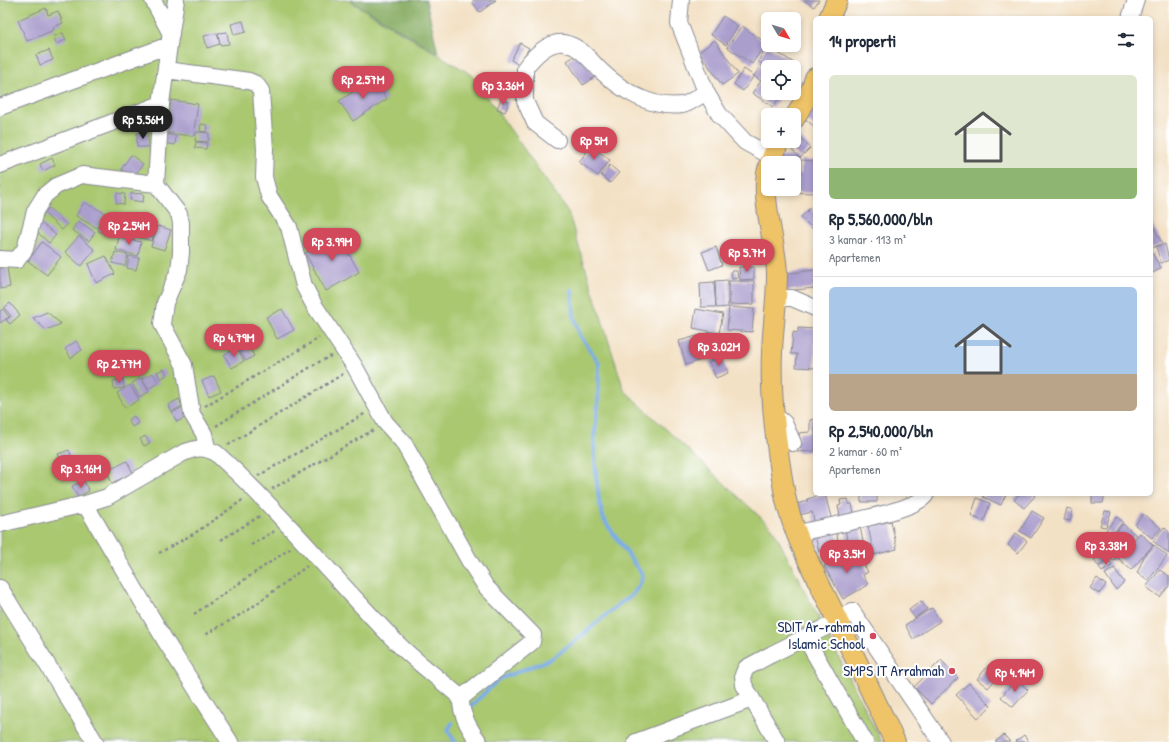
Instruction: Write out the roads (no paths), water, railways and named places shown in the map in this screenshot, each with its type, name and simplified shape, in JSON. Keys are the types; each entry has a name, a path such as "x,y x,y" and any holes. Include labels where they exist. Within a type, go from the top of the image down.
{"main road":[{"path":"829,16 837,0"},
{"path":"800,108 813,87"},
{"path":"768,196 767,207 774,244 777,298 772,352 773,414 784,492 809,562 845,616 895,742"}],"street":[{"path":"153,0 170,40"},
{"path":"176,0 161,104 156,184 179,214 181,223 182,253 179,270 165,303 162,324 184,365 192,414 209,445 261,495 301,541 397,643 462,706 479,742"},
{"path":"681,0 679,23 706,92 719,114 745,142 769,156"},
{"path":"1131,16 1136,0"},
{"path":"0,107 170,40"},
{"path":"557,140 535,123 525,101 525,68 544,48 563,43 574,47 620,87 641,98 659,104 683,105 706,92"},
{"path":"166,70 249,81 256,84 261,91 265,149 264,177 269,196 288,227 304,286 314,305 355,367 385,422 403,442 470,562 486,587 533,635 532,642 462,706"},
{"path":"0,165 161,104"},
{"path":"0,259 17,260 21,256 25,249 35,211 45,195 56,186 82,176 156,184"},
{"path":"777,298 792,298 813,307"},
{"path":"773,414 784,422 793,443"},
{"path":"0,524 85,504 107,497 183,453 196,447 209,445"},
{"path":"798,533 894,511 923,499 925,496"},
{"path":"85,504 166,642 230,742"},
{"path":"0,588 96,742"},
{"path":"777,742 744,685 743,675 746,668 845,616 941,742"},
{"path":"805,637 865,742"},
{"path":"636,742 752,699"}],"waterway":[{"path":"467,710 499,679 551,659 574,642 619,604 631,596 639,586 643,576 604,520 600,506 596,476 594,438 598,406 599,363 580,335 574,317 572,290"},
{"path":"452,723 448,730 455,742"}],"place":[{"name":"SDIT Ar-rahmah Islamic School","path":"873,636"},
{"name":"SMPS IT Arrahmah","path":"952,671"}]}
